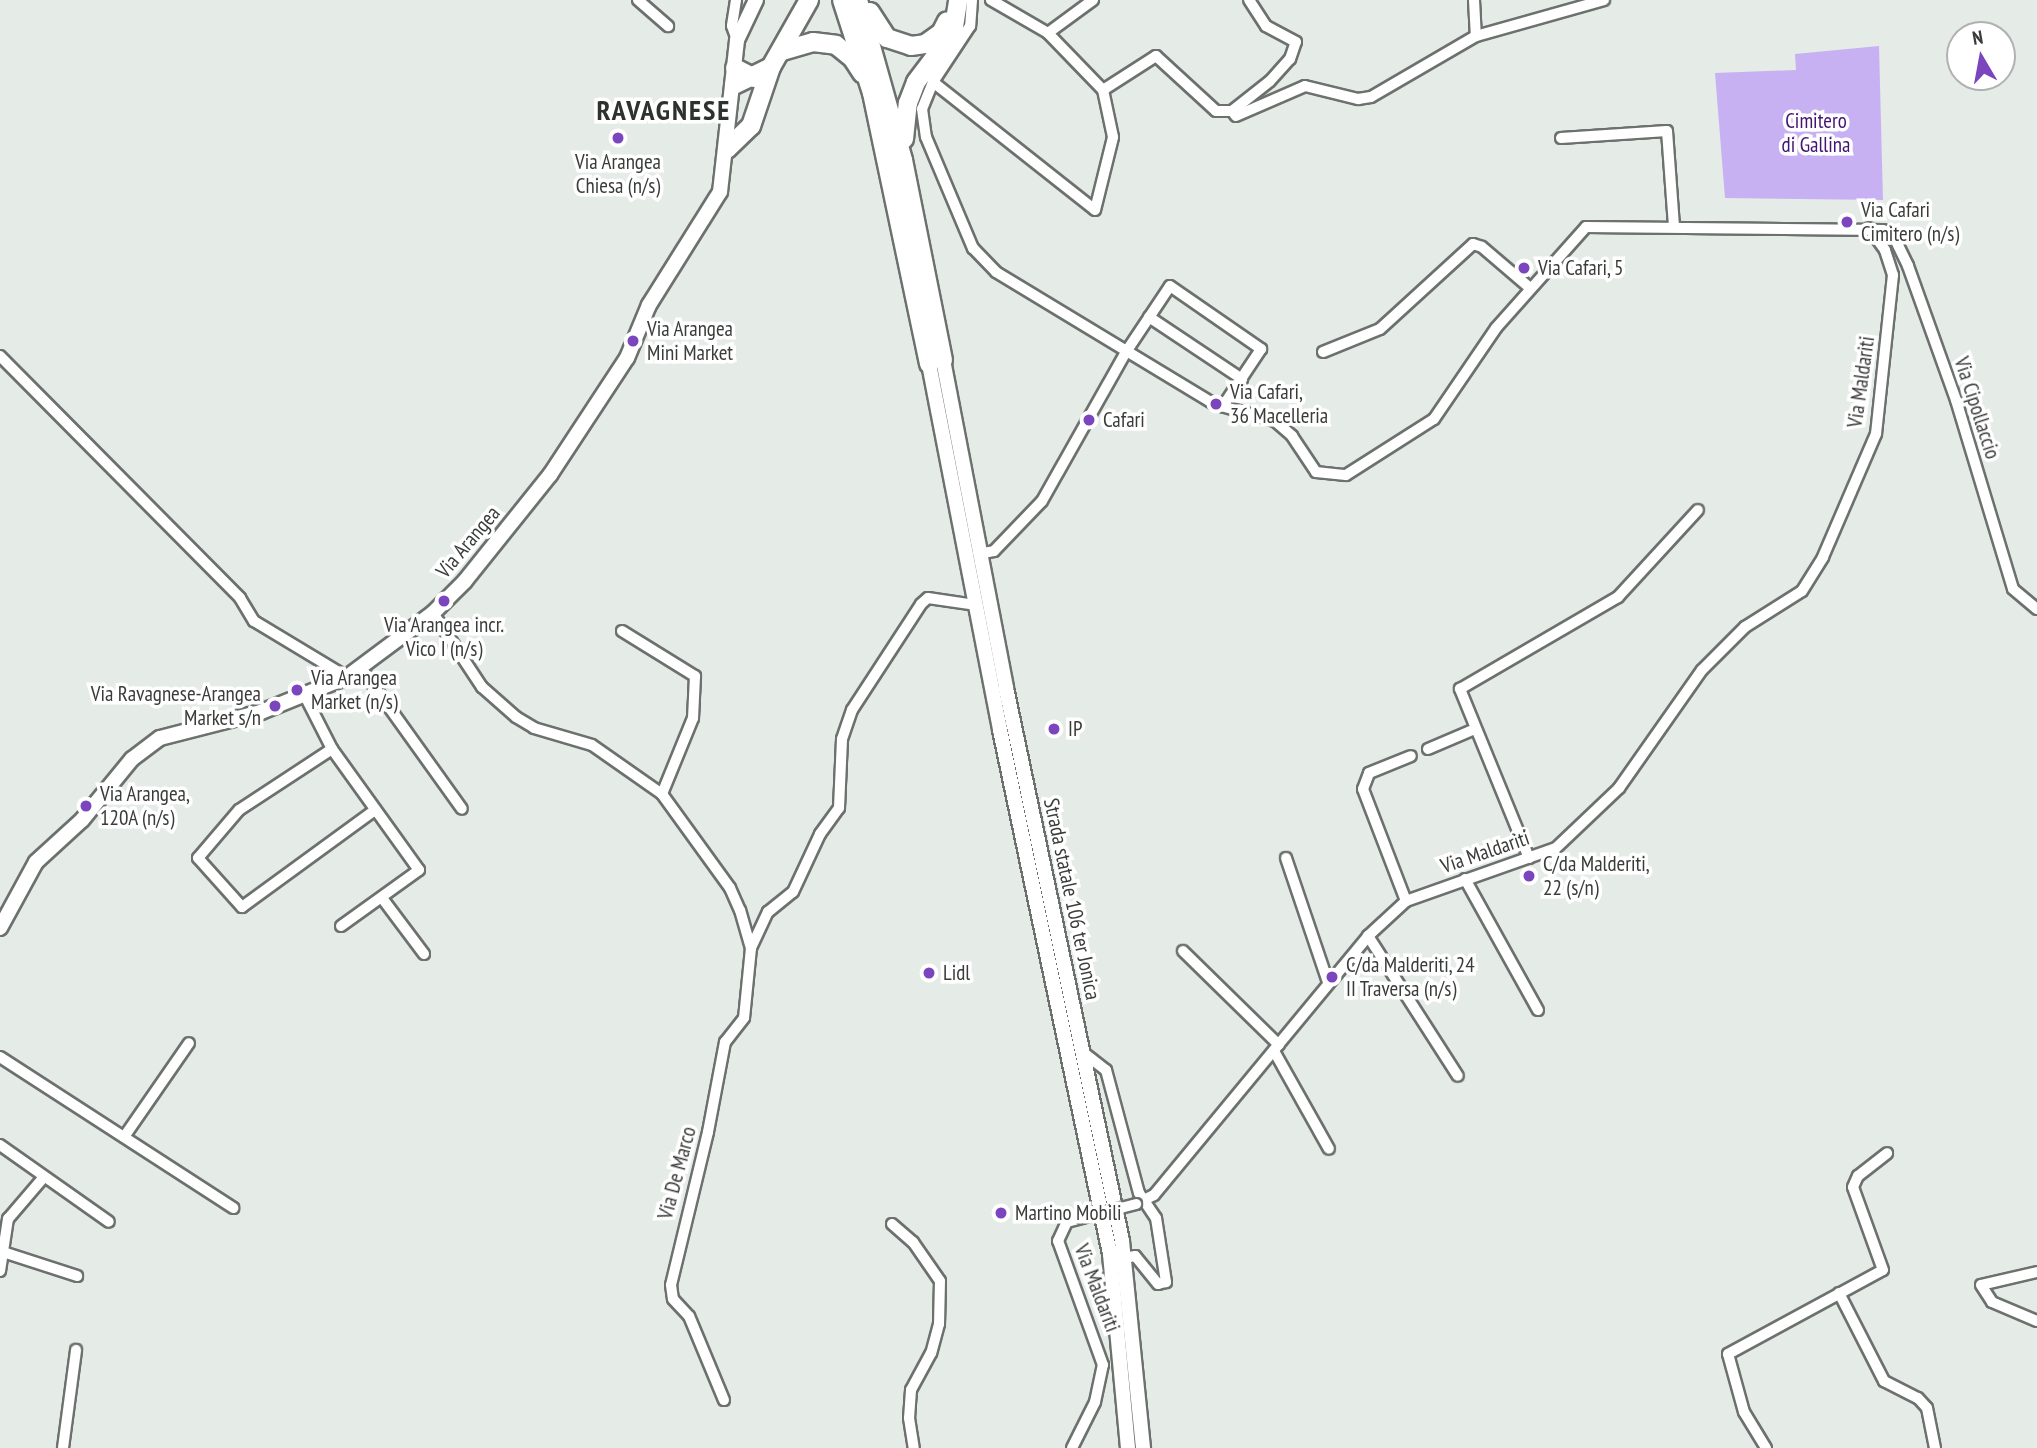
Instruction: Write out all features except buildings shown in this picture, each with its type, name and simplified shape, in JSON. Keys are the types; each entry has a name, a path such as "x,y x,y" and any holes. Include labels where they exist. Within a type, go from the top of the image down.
{"highway":[{"path":"727,149 744,137 758,85 782,51 809,0"},
{"path":"842,0 872,93 936,362"},
{"path":"861,0 903,160 936,362"},
{"path":"861,0 887,38 911,46 941,33 950,0"},
{"path":"903,160 908,103 923,69 953,33 958,0"},
{"path":"782,51 813,42 836,45 853,59 872,93"},
{"path":"734,83 758,85"},
{"path":"734,83 758,85"}],"main road":[{"name":"Via Arangea","path":"0,928 36,862 82,820 132,759 178,732 261,712 347,677 433,613 465,581 550,475 627,358 649,305 720,192 727,149 737,40 756,0"},
{"name":"Strada statale 106 ter Jonica","path":"936,362 983,553 1006,688 1125,1258 1143,1448"},
{"name":"Strada statale 106 ter Jonica","path":"936,362 976,605 1110,1254 1128,1448"}],"street":[{"path":"638,0 668,26"},
{"path":"736,0 732,26 737,40"},
{"path":"972,0 970,26 933,82 922,109 926,136 973,248 996,272 1126,352 1223,406 1275,421 1292,436 1316,472 1346,475 1434,419 1496,328 1586,226 1868,228"},
{"path":"933,82 1095,210 1113,136 1103,90 1048,33 991,0"},
{"path":"1048,33 1093,0"},
{"path":"1103,90 1156,56 1216,111 1232,111 1277,74 1290,59 1296,42 1266,26 1250,0"},
{"path":"1474,0 1476,36"},
{"path":"1232,111 1236,116 1305,86 1371,97 1476,36 1604,0"},
{"path":"1561,138 1667,131 1674,226"},
{"name":"Via Cipollaccio","path":"1868,228 1894,237 1904,256 1956,400 2013,589 2037,610"},
{"name":"Via Maldariti","path":"1072,1448 1095,1402 1102,1365 1099,1344 1058,1241 1067,1222 1141,1203 1276,1048 1368,936 1406,901 1556,849 1580,829 1619,788 1702,670 1745,627 1802,591 1822,557 1876,434 1893,275 1885,250 1868,228"},
{"path":"1323,352 1380,329 1473,244 1482,247 1530,288"},
{"path":"983,553 994,551 1042,501 1126,352 1170,286 1261,349 1223,406"},
{"path":"1149,317 1242,379"},
{"path":"0,356 240,597 254,621 347,677"},
{"path":"1530,858 1460,689 1618,597 1698,510"},
{"path":"751,948 768,912 793,892 820,834 839,808 842,740 852,710 921,604 928,598 976,605"},
{"path":"433,613 482,687 516,717 534,729 592,745 662,794 730,888 751,948"},
{"path":"622,631 695,676 693,718 662,794"},
{"path":"361,668 462,809"},
{"path":"304,696 332,749 419,870 341,926"},
{"path":"1428,749 1475,729"},
{"path":"332,749 239,810 198,858 242,906 375,810"},
{"path":"1406,901 1363,789 1369,773 1411,756"},
{"path":"1286,858 1328,982"},
{"path":"1465,879 1538,1010"},
{"path":"382,898 424,954"},
{"path":"1368,936 1458,1076"},
{"name":"Via De Marco","path":"724,1400 689,1316 673,1299 671,1285 708,1132 725,1042 744,1018 751,948"},
{"path":"1183,951 1276,1048 1329,1149"},
{"path":"124,1138 188,1042"},
{"path":"1084,1054 1106,1070 1141,1203 1156,1218 1166,1282 1158,1284 1135,1256 1125,1258"},
{"path":"0,1057 233,1208"},
{"path":"0,1145 43,1178 109,1222"},
{"path":"1766,1448 1744,1412 1728,1354 1883,1270 1853,1187 1858,1176 1887,1153"},
{"path":"0,1267 8,1219 43,1178"},
{"path":"892,1224 913,1242 940,1281 939,1324 930,1353 911,1390 909,1419 914,1448"},
{"path":"3,1252 77,1276"},
{"path":"2037,1272 1981,1285 1992,1302 2037,1321"},
{"path":"1839,1293 1884,1381 1918,1398 1927,1408 1935,1448"},
{"path":"63,1448 76,1350"}],"green space":[{"name":"Cimitero di Gallina","path":"1879,46 1883,200 1725,198 1715,73 1796,70 1795,54"}],"place":[{"name":"Via Arangea Chiesa (n/s)","path":"618,138"},
{"name":"Via Cafari Cimitero (n/s)","path":"1847,222"},
{"name":"Via Cafari, 5","path":"1524,268"},
{"name":"Via Arangea Mini Market","path":"633,341"},
{"name":"Via Cafari, 36 Macelleria","path":"1216,404"},
{"name":"Cafari","path":"1089,420"},
{"name":"Via Arangea incr. Vico I (n/s)","path":"444,601"},
{"name":"Via Arangea Market (n/s)","path":"297,690"},
{"name":"Via Ravagnese-Arangea Market s/n","path":"275,706"},
{"name":"IP","path":"1054,729"},
{"name":"Via Arangea, 120A (n/s)","path":"86,806"},
{"name":"C/da Malderiti, 22 (s/n)","path":"1529,876"},
{"name":"Lidl","path":"929,973"},
{"name":"C/da Malderiti, 24 II Traversa (n/s)","path":"1332,977"},
{"name":"Martino Mobili","path":"1001,1213"}],"district":[{"name":"RAVAGNESE","path":"664,110"}]}
